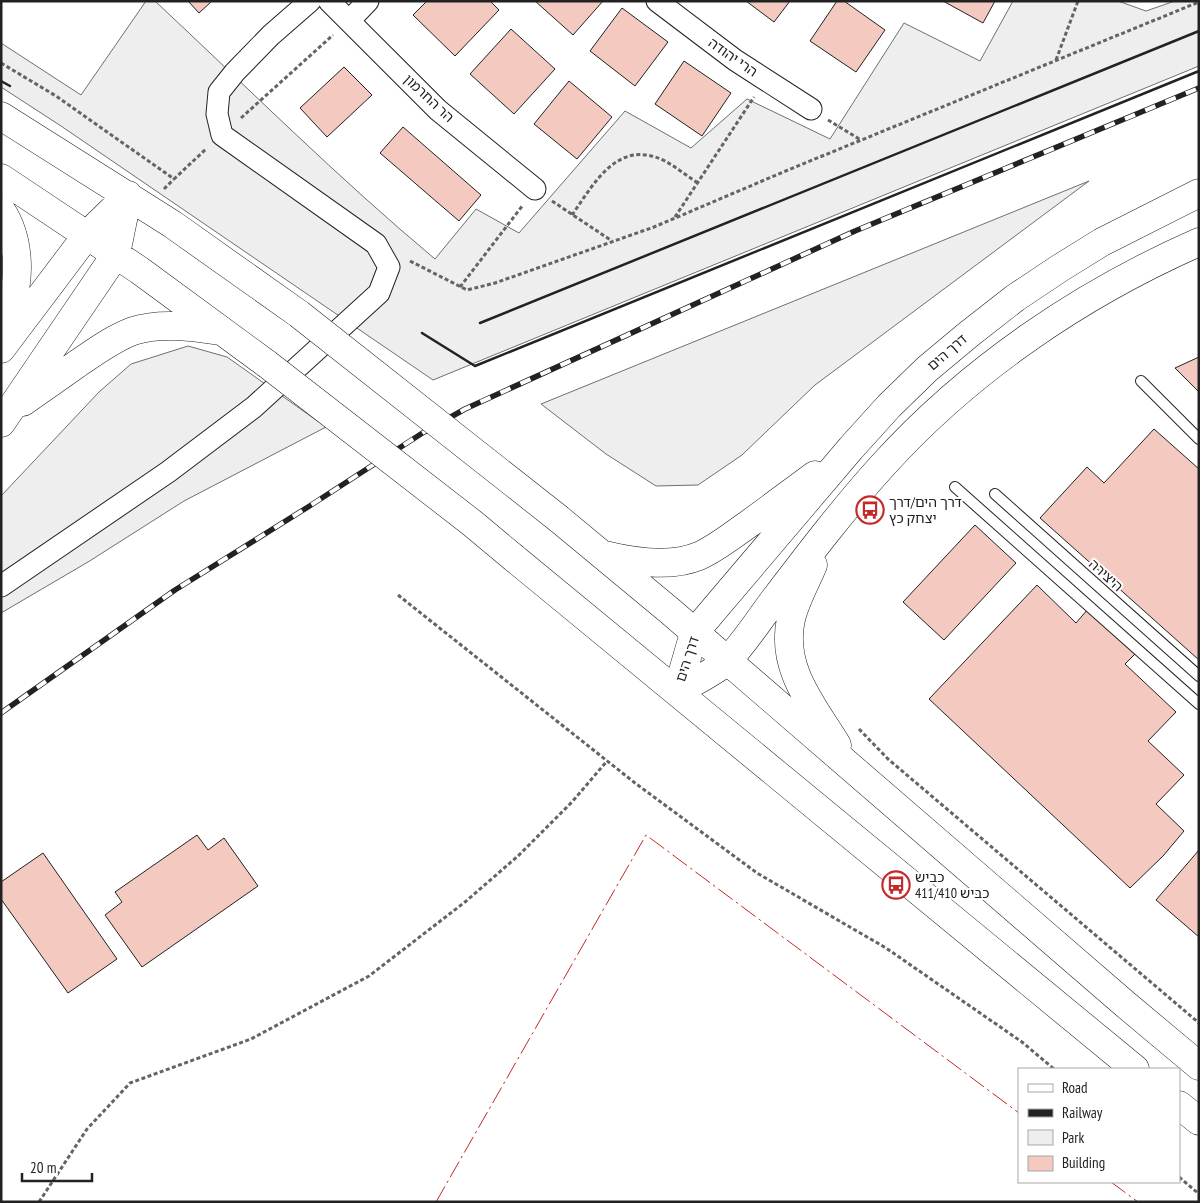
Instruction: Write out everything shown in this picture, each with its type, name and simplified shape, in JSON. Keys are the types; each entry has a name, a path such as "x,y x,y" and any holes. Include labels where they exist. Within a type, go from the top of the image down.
{"main road":[{"path":"1,116 172,224 299,314 559,519 1199,1066"},
{"path":"1,178 116,254 267,364 472,523 1134,1068"},
{"name":"דרך הים","path":"677,692 694,633 851,448 889,406 927,369 1015,298 1060,268 1102,242 1199,193"},
{"path":"1,349 87,235 128,195"},
{"path":"6,417 116,254 128,195"},
{"path":"1,210 11,229 17,256 16,280 11,306 1,327"},
{"name":"דרך הים","path":"677,692 727,661 827,532 883,465 956,393 1038,331 1083,303 1159,260 1199,242"},
{"path":"6,417 95,350 134,331 150,328 178,327 223,332"},
{"path":"603,555 623,560 644,562 684,560 698,556 736,533 851,448"},
{"path":"827,532 792,617 789,631 789,649 792,666 802,687 850,766"},
{"path":"1180,1106 1199,1121"}],"street":[{"path":"1,586 168,472 254,407 380,293 389,267 376,244 222,135 218,114 219,92 235,72 272,35 310,1"},
{"name":"הר החרמון","path":"329,1 438,110 534,189"},
{"path":"349,21 368,1"},
{"name":"הרי יהודה","path":"657,1 735,60 810,109"}],"lane":[{"path":"1140,381 1199,439"},
{"path":"955,487 1199,704"},
{"name":"היצירה","path":"995,494 1199,676"}],"path":[{"path":"1055,61 1078,1"},
{"path":"376,244 467,290 495,283 675,218 1199,2"},
{"path":"1,63 56,96 174,179 349,21"},
{"path":"675,218 765,80"},
{"path":"810,109 861,140"},
{"path":"572,215 611,164 628,156 648,155 666,162 698,183"},
{"path":"460,287 534,189 612,241"},
{"path":"398,595 607,761 756,874 886,948 1022,1042 1053,1068"},
{"path":"856,727 888,758 1199,1023"},
{"path":"39,1202 87,1129 130,1083 251,1039 369,976 465,902 518,856 572,802 607,761"},
{"path":"1180,1178 1199,1194"}],"green space":[{"path":"146,1 155,1 328,165 435,259 476,209 519,233 625,111 691,148 747,99 830,139 904,23 980,61 1013,1 1118,1 1146,11 1175,1 1199,1 1199,66 433,380 1,87 1,43 81,95"},
{"path":"1089,181 815,385 742,455 698,485 656,486 606,454 541,404"},
{"path":"188,346 227,357 326,427 184,501 88,562 1,613 1,496 99,392 131,364"}],"building":[{"path":"188,1 212,1 199,13"},
{"path":"427,1 490,1 499,10 455,56 413,15"},
{"path":"535,1 603,1 573,35"},
{"path":"746,1 790,1 774,22"},
{"path":"837,1 844,1 885,30 856,72 810,41"},
{"path":"943,1 995,1 983,23"},
{"path":"622,8 668,42 635,86 590,51"},
{"path":"511,29 555,69 514,114 470,74"},
{"path":"684,61 731,93 702,136 655,104"},
{"path":"344,67 372,95 327,137 300,108"},
{"path":"569,81 612,117 577,159 534,124"},
{"path":"403,127 481,195 459,221 380,153"},
{"path":"1199,357 1199,392 1175,368"},
{"path":"1154,429 1199,469 1199,660 1040,518 1087,467 1104,483"},
{"path":"975,525 1016,563 944,640 903,602"},
{"path":"1037,585 1076,623 1088,609 1135,654 1125,664 1176,712 1148,741 1184,775 1156,804 1184,831 1163,856 1130,888 929,699"},
{"path":"197,835 208,850 224,838 258,886 142,967 105,915 122,902 115,892"},
{"path":"1199,850 1199,937 1156,900"},
{"path":"43,853 117,959 68,993 1,899 1,882"}],"railway":[{"path":"1,713 175,590 424,432 465,409 855,231 1199,88"}],"wall":[{"path":"480,323 1199,31"},
{"path":"422,333 475,366 1199,71"},
{"path":"1,81 10,86"}],"power":[{"path":"436,1202 646,835 1018,1112"},
{"path":"1112,1183 1138,1202"}],"place":[{"name":"דרך הים/דרך יצחק כץ","path":"870,510"},
{"name":"כביש 411/כביש 410","path":"896,885"}]}
